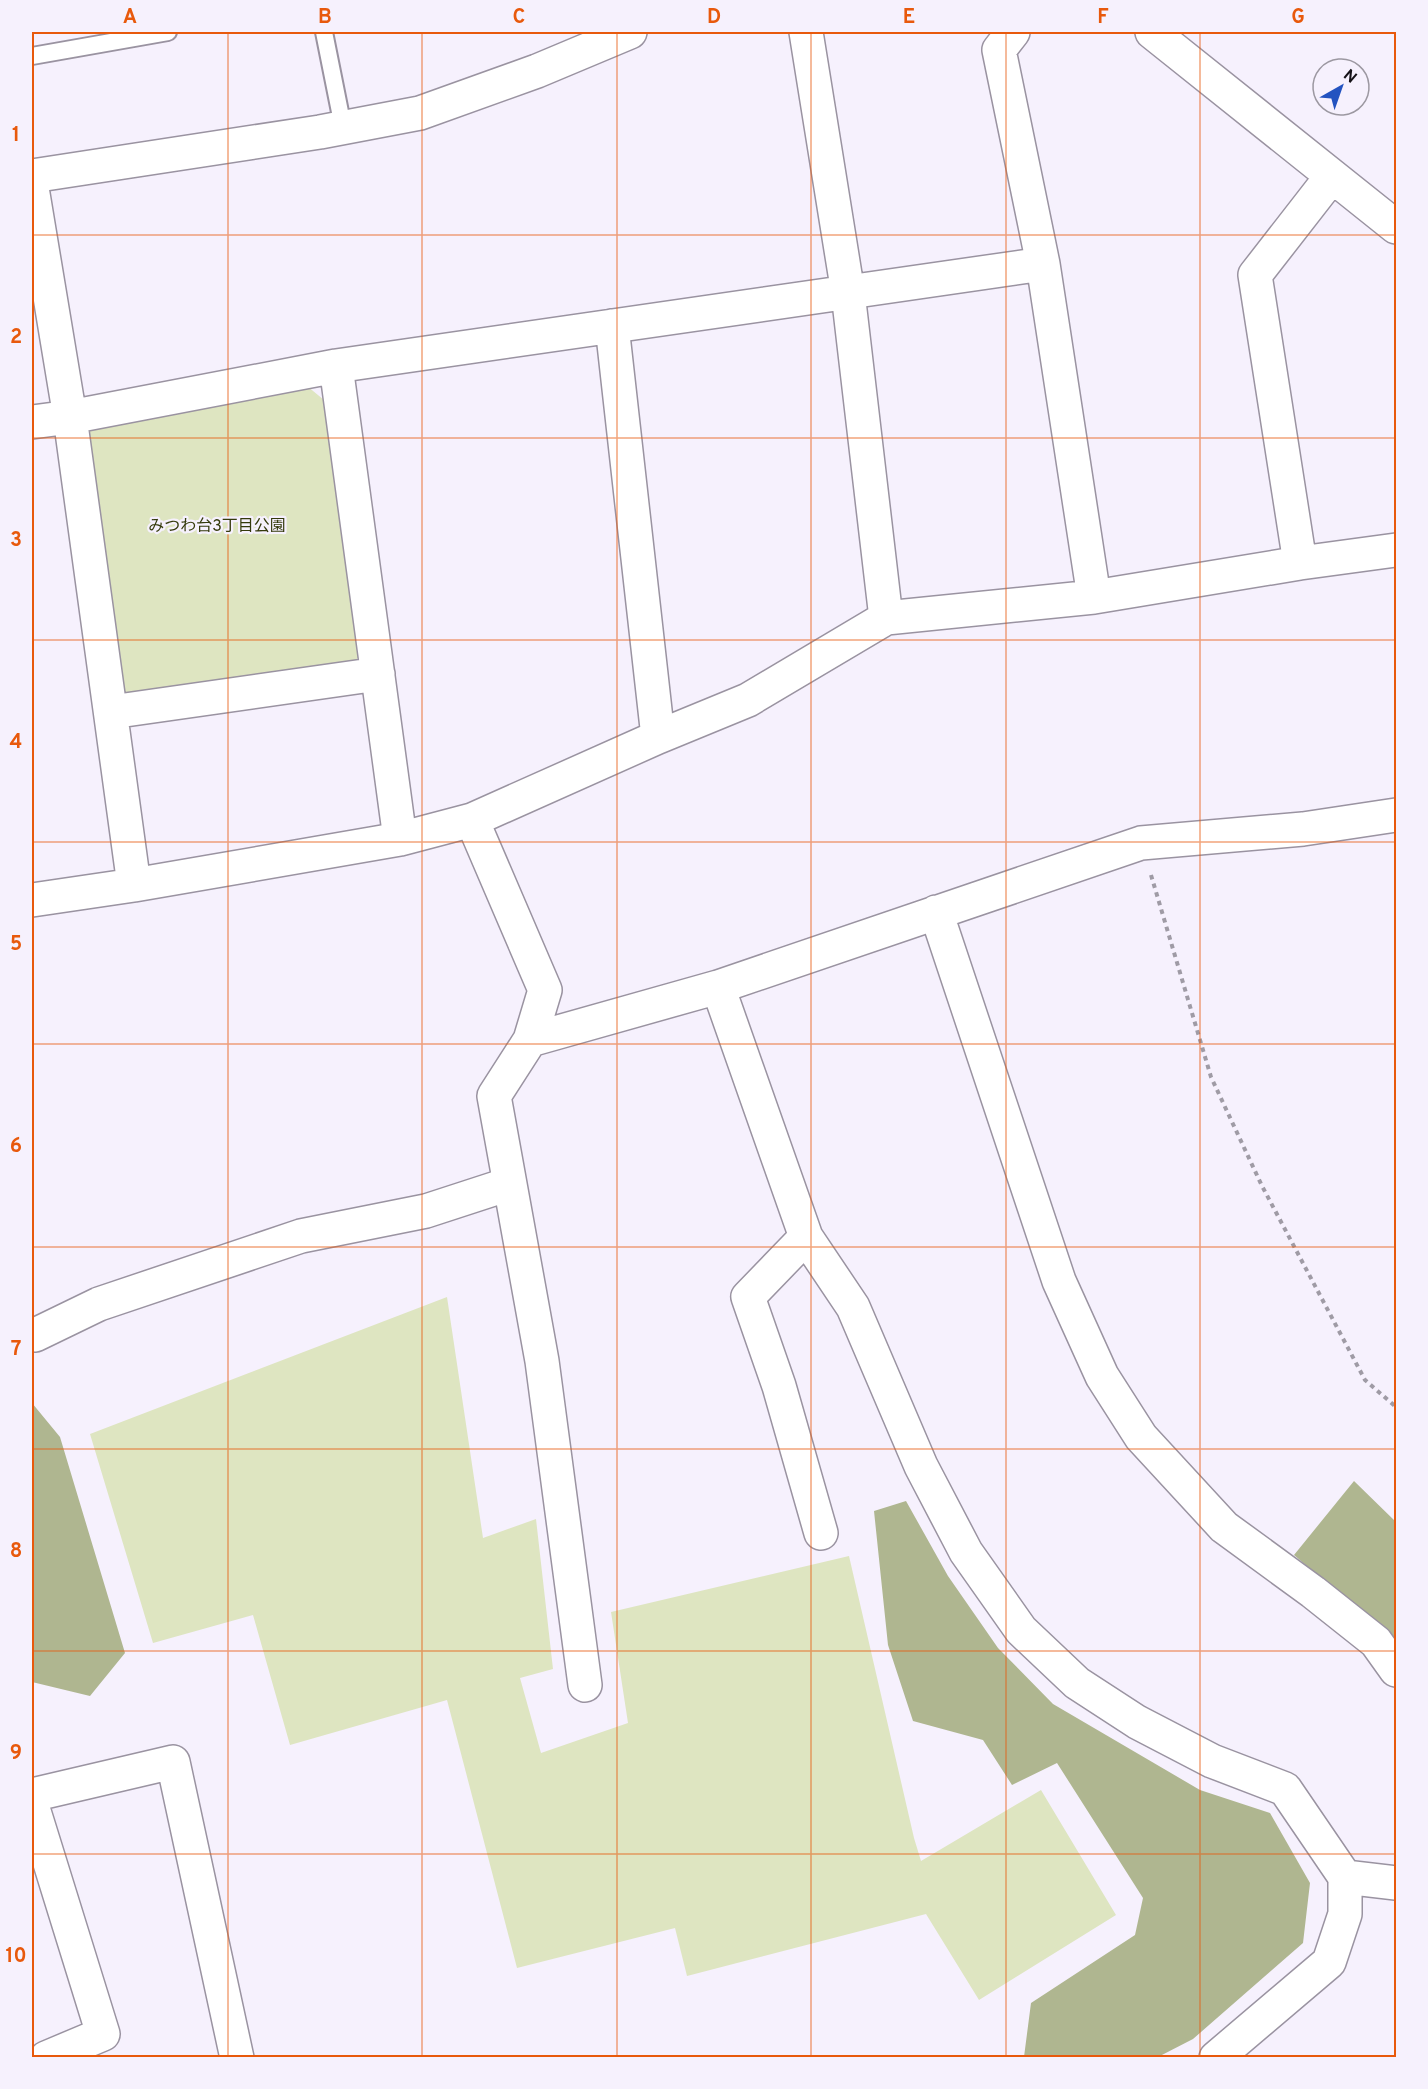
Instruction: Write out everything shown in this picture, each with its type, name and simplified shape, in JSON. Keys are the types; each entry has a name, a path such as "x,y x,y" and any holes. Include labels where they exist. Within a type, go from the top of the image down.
{"street":[{"path":"32,176 420,113 537,71 630,32"},
{"path":"806,32 848,292 886,618"},
{"path":"1013,32 999,50 1043,264 1094,597"},
{"path":"1152,32 1396,227"},
{"path":"1300,563 1255,275 1332,176"},
{"path":"32,188 70,417 134,885"},
{"path":"32,422 70,417 336,366 1043,264"},
{"path":"612,326 658,736"},
{"path":"336,366 400,839"},
{"path":"32,900 134,885 400,839 472,820 658,736 748,700 886,618 1094,597 1300,563 1396,550"},
{"path":"111,712 378,674"},
{"path":"530,1040 718,987 1141,843 1303,829 1396,816"},
{"path":"472,820 545,990 530,1040 494,1096 543,1361 585,1685"},
{"path":"936,912 1059,1281 1102,1376 1140,1437 1224,1527 1313,1592 1376,1642 1396,1670"},
{"path":"718,987 806,1237 853,1307 921,1466 966,1552 1021,1630 1077,1683 1137,1722 1212,1761 1285,1789 1345,1877 1344,1914 1329,1962 1216,2058"},
{"path":"35,1335 99,1304 302,1236 426,1211 509,1184"},
{"path":"806,1237 748,1297 779,1386 821,1533"},
{"path":"32,1794 173,1762 237,2058"},
{"path":"32,1805 103,2034 46,2058"},
{"path":"1345,1877 1396,1882"}],"lane":[{"path":"32,56 125,35 168,32"},
{"path":"324,32 343,127"}],"path":[{"path":"1141,843 1211,1077 1262,1186 1365,1380 1396,1407"}],"green space":[{"name":"みつわ台3丁目公園","path":"301,381 324,400 359,657 344,671 133,700 117,689 78,430"},
{"path":"447,1297 483,1538 536,1519 553,1669 520,1678 541,1753 628,1723 611,1612 849,1556 921,1861 1041,1790 1116,1915 979,2000 926,1914 687,1976 675,1928 517,1968 447,1700 290,1745 253,1615 153,1643 90,1434"},
{"path":"32,1403 60,1437 125,1653 90,1696 32,1682"},
{"path":"1354,1481 1396,1522 1396,1647 1390,1638 1294,1555"},
{"path":"906,1501 948,1576 998,1648 1053,1704 1200,1790 1270,1813 1310,1883 1303,1943 1193,2039 1158,2057 1024,2057 1031,2003 1135,1935 1143,1898 1057,1763 1012,1785 983,1740 913,1721 888,1645 874,1511"}]}
